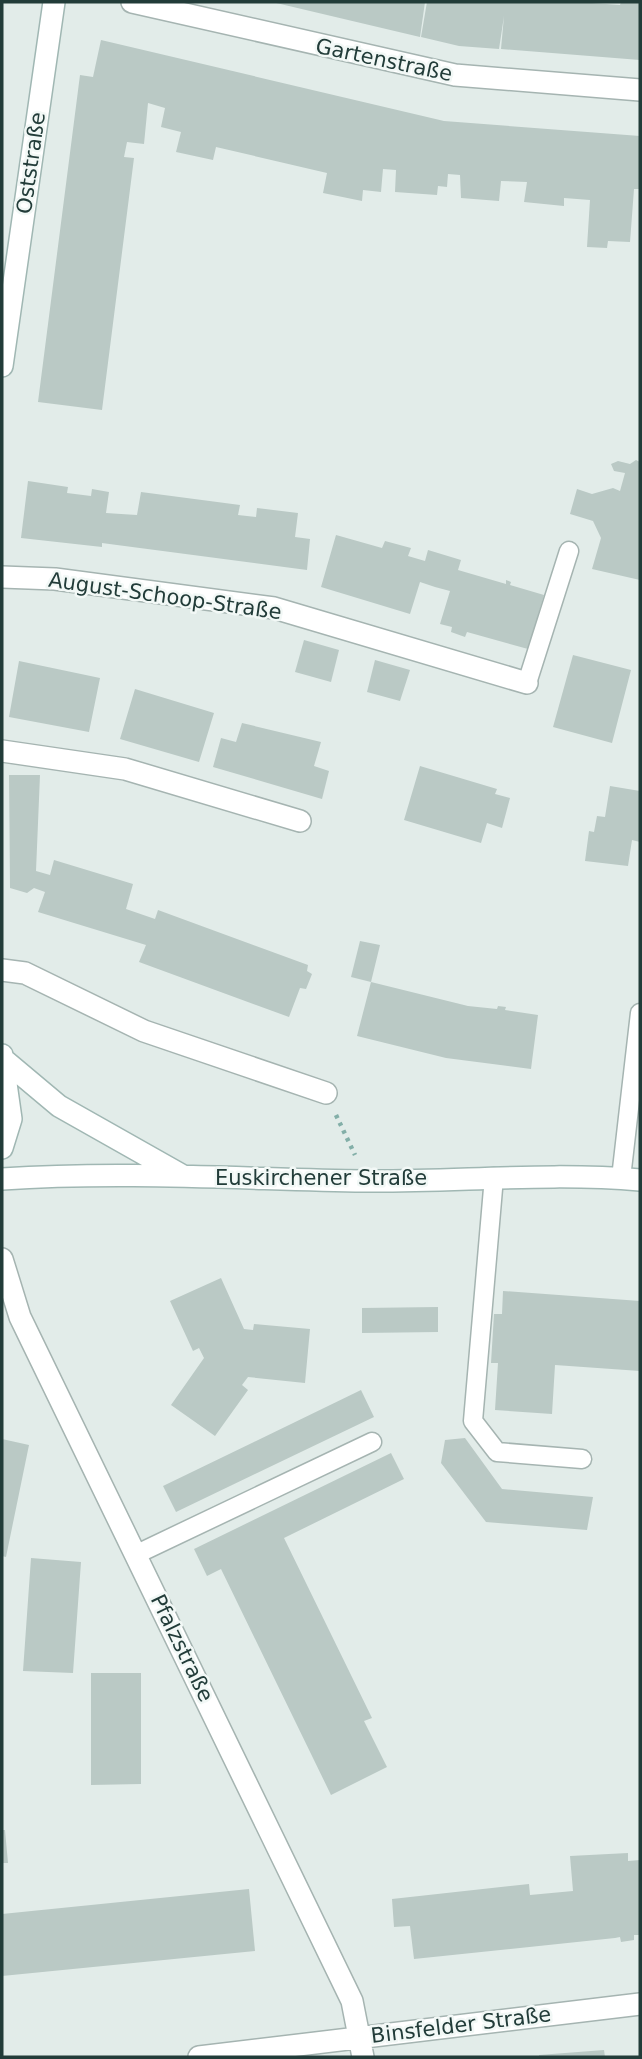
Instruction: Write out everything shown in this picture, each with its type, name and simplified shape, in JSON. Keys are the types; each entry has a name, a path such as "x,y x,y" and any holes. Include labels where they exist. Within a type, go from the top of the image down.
{"street":[{"name":"Oststraße","path":"2,366 54,2"},
{"name":"Gartenstraße","path":"132,2 455,75 640,90"},
{"name":"August-Schoop-Straße","path":"2,577 55,579 274,608 527,683"},
{"path":"2,751 125,769 300,821"},
{"path":"2,970 25,973 144,1031 326,1093"},
{"path":"2,1057 10,1119 2,1148"},
{"path":"2,1057 59,1106 185,1177"},
{"name":"Euskirchener Straße","path":"2,1179 56,1175 367,1181 494,1177 631,1179"},
{"name":"Pfalzstraße","path":"2,1259 11,1322 137,1554 352,2001 362,2047"},
{"name":"Binsfelder Straße","path":"199,2057 362,2047 640,2004"}],"lane":[{"path":"527,683 569,551"},
{"path":"631,1179 640,1013"},
{"path":"494,1177 473,1422 498,1452 582,1459"},
{"path":"137,1554 372,1442"}],"path":[{"path":"326,1093 367,1181"}],"building":[{"path":"272,2 425,2 420,37"},
{"path":"427,2 578,2 620,5 621,2 640,2 640,60 501,49 504,16 499,49 459,46 421,37"},
{"path":"101,40 444,121 640,136 640,189 634,189 630,242 608,241 607,248 587,247 590,200 564,198 564,206 524,202 527,182 501,181 499,201 461,198 460,175 448,174 447,187 438,186 437,195 395,192 396,170 383,169 381,192 363,190 362,201 323,193 327,173 216,147 213,160 176,152 181,132 161,127 165,108 148,103 144,144 127,142 124,157 134,158 102,410 38,402 80,75 93,77"},
{"path":"636,460 640,462 640,580 592,569 601,538 593,521 570,514 577,489 592,494 613,488 620,491 625,473 614,471 611,464 618,461 630,464"},
{"path":"28,481 68,487 67,493 91,496 92,489 109,492 106,513 137,515 141,492 240,505 238,515 256,517 257,508 298,513 295,537 310,539 307,570 102,543 102,547 21,538"},
{"path":"336,535 382,548 385,541 411,548 408,556 425,561 428,550 461,560 458,570 506,584 506,580 511,582 510,585 544,595 528,649 467,632 465,637 451,632 452,627 440,624 450,591 420,582 410,614 321,587"},
{"path":"304,640 339,650 331,682 295,672"},
{"path":"573,655 631,670 612,743 553,727"},
{"path":"375,660 410,670 400,701 367,692"},
{"path":"19,661 100,678 89,732 9,717"},
{"path":"135,689 214,713 199,762 120,739"},
{"path":"242,723 321,742 314,766 329,771 322,799 213,767 221,738 236,742"},
{"path":"420,766 497,789 495,794 510,798 502,828 487,823 481,843 404,820"},
{"path":"9,775 40,775 36,871 50,875 54,860 133,884 126,909 155,919 158,910 308,965 307,971 312,974 306,989 300,988 289,1017 139,962 146,945 38,912 45,892 34,888 27,893 10,888"},
{"path":"610,786 640,791 640,842 632,840 628,866 585,861 589,831 594,832 597,816 605,817"},
{"path":"360,941 380,945 371,982 351,977"},
{"path":"371,982 468,1006 497,1009 498,1006 506,1007 505,1010 538,1015 531,1069 446,1058 357,1036"},
{"path":"221,1278 244,1329 253,1330 254,1324 310,1329 305,1383 248,1377 242,1385 248,1390 215,1436 171,1405 204,1358 199,1348 193,1351 170,1301"},
{"path":"503,1291 640,1301 640,1371 555,1365 552,1414 495,1410 498,1363 491,1363 494,1314 502,1314"},
{"path":"438,1307 438,1332 362,1333 362,1308"},
{"path":"361,1390 374,1417 176,1512 163,1486"},
{"path":"465,1438 502,1489 593,1497 587,1530 486,1522 441,1463 445,1440"},
{"path":"2,1439 29,1445 6,1557 2,1556"},
{"path":"391,1453 404,1479 284,1538 372,1718 364,1721 387,1767 331,1795 221,1569 207,1576 194,1549"},
{"path":"31,1558 81,1562 73,1673 23,1671"},
{"path":"91,1673 141,1673 141,1784 91,1785"},
{"path":"2,1830 5,1830 8,1863 2,1863"},
{"path":"628,1853 628,1861 640,1860 640,1935 634,1935 634,1940 621,1942 620,1937 414,1959 410,1926 394,1927 392,1899 529,1884 530,1895 573,1891 570,1856"},
{"path":"249,1889 255,1951 2,1976 2,1914"},
{"path":"604,2050 605,2057 539,2057 539,2055"}]}
